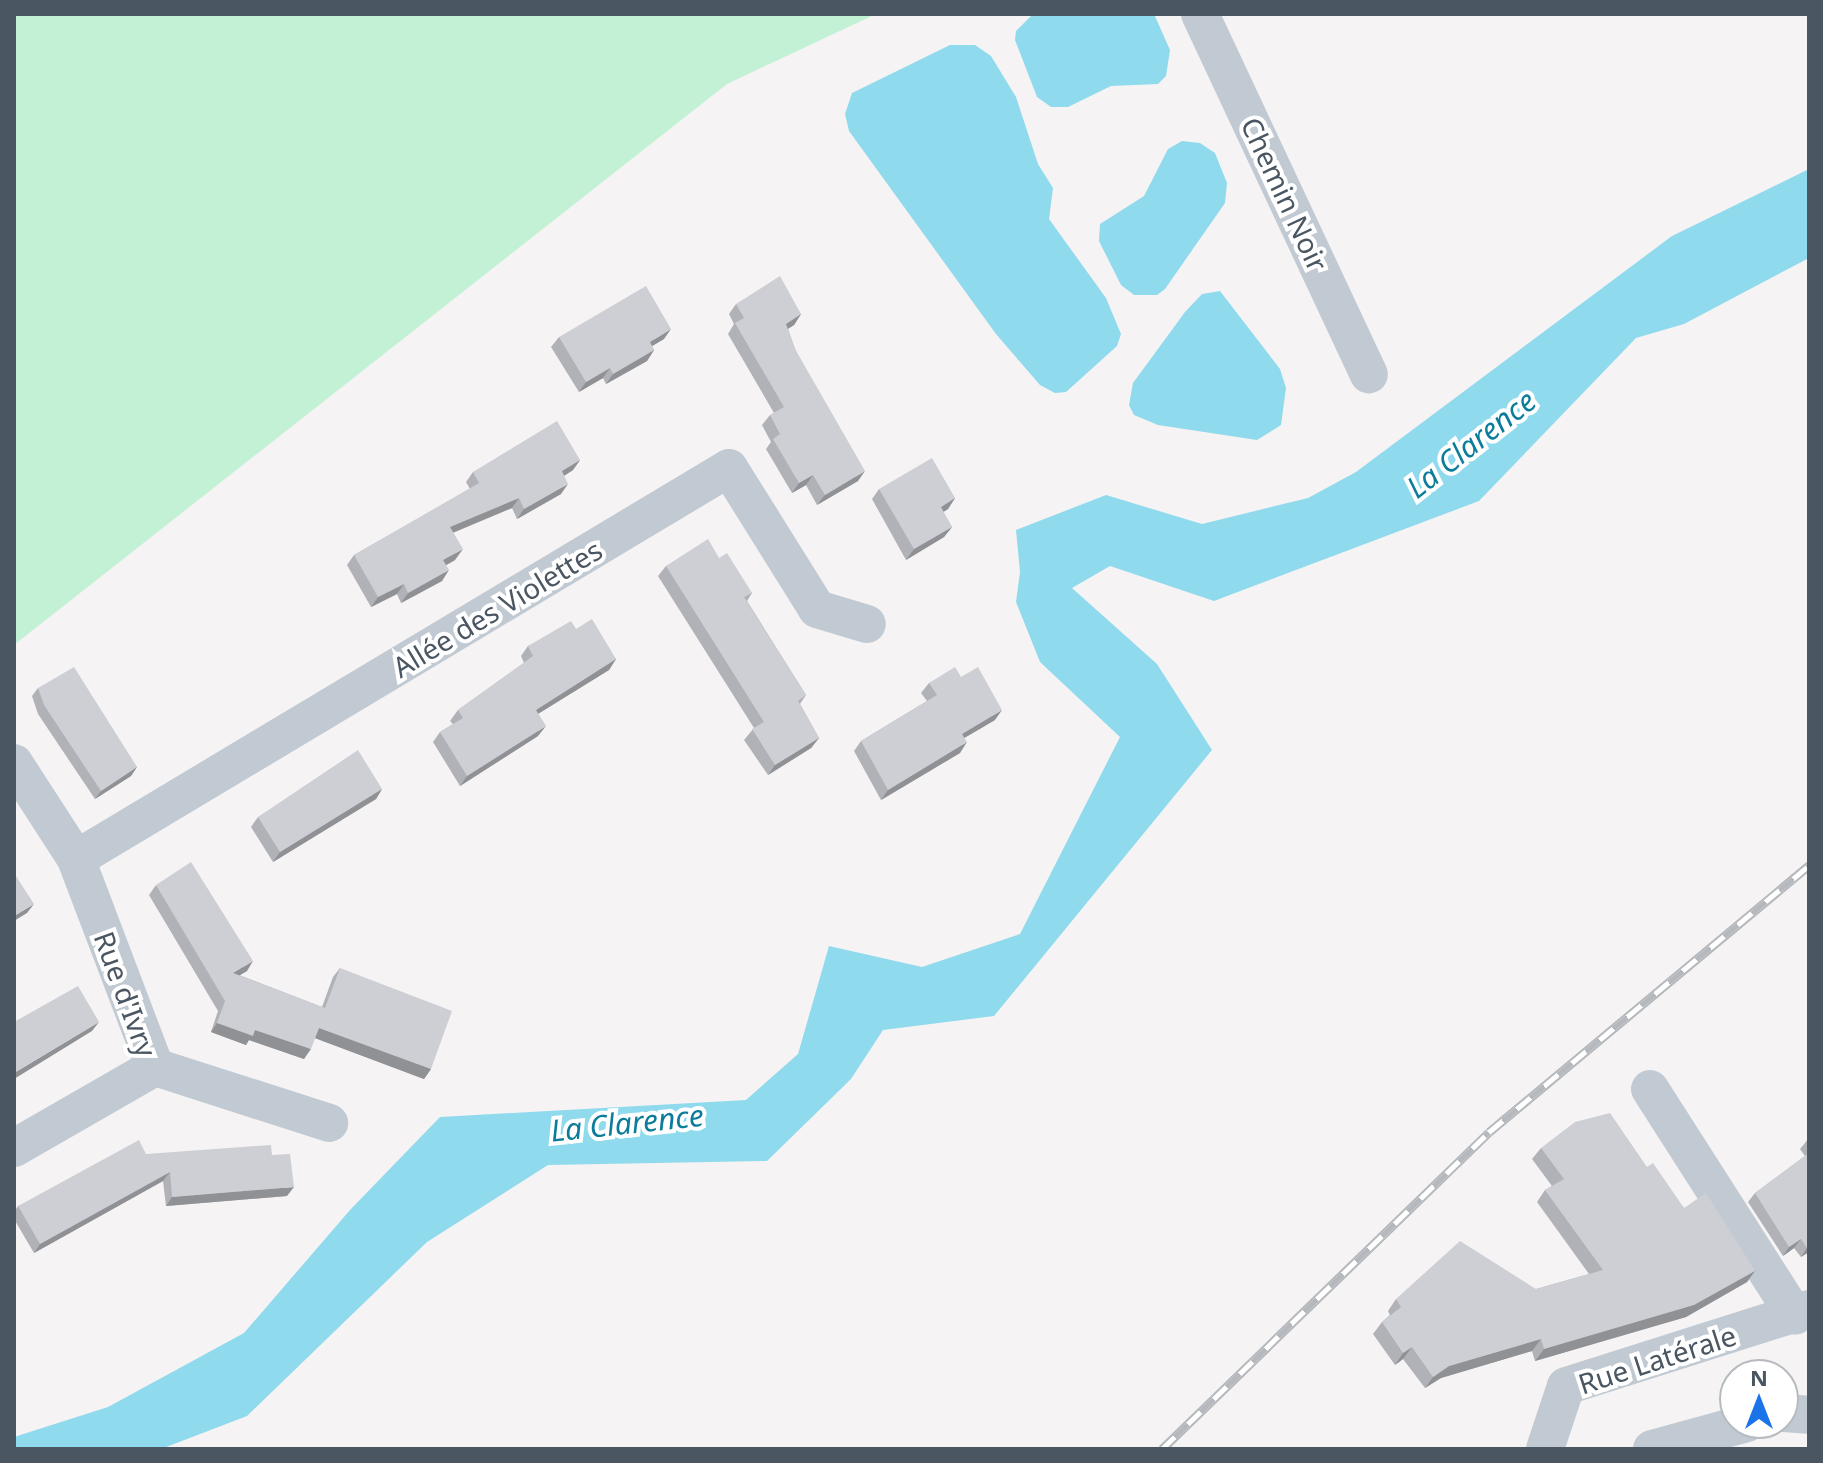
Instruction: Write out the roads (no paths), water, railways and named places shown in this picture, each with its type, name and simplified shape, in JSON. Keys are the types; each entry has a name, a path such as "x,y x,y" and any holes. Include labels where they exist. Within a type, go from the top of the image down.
{"street":[{"name":"Chemin Noir","path":"1200,14 1369,374"},
{"name":"Allée des Violettes","path":"76,859 729,468 817,609 867,624"},
{"name":"Rue d'Ivry","path":"14,763 76,859 155,1067 14,1148"},
{"path":"155,1067 329,1123"},
{"path":"1650,1089 1802,1312"},
{"name":"Rue Latérale","path":"1545,1449 1566,1386 1802,1312"},
{"path":"1652,1449 1719,1431"}],"water":[{"path":"1033,14 1154,14 1170,50 1166,76 1158,84 1111,86 1068,107 1051,107 1037,97 1015,40 1016,31"},
{"path":"950,45 975,45 991,56 1016,97 1038,164 1053,188 1049,219 1106,298 1121,334 1117,346 1066,392 1055,393 1040,385 996,334 849,131 845,114 852,93"},
{"path":"1182,141 1200,143 1215,153 1227,183 1225,203 1165,289 1157,295 1134,295 1121,285 1099,241 1100,224 1144,196 1168,149"},
{"name":"La Clarence","path":"1809,169 1809,258 1684,324 1636,338 1479,501 1214,601 1110,566 1072,588 1157,664 1212,750 994,1016 883,1030 851,1079 767,1161 548,1165 427,1242 247,1416 161,1449 14,1449 14,1437 108,1407 244,1333 350,1210 440,1117 746,1100 798,1054 829,946 922,967 1020,934 1120,737 1040,662 1016,602 1020,572 1016,530 1106,495 1202,524 1308,498 1356,472 1672,236"},
{"path":"1220,291 1280,369 1286,388 1281,425 1257,440 1158,425 1134,415 1129,405 1133,383 1185,312 1202,294"}],"railway":[{"path":"1162,1449 1489,1132 1809,865"}]}
